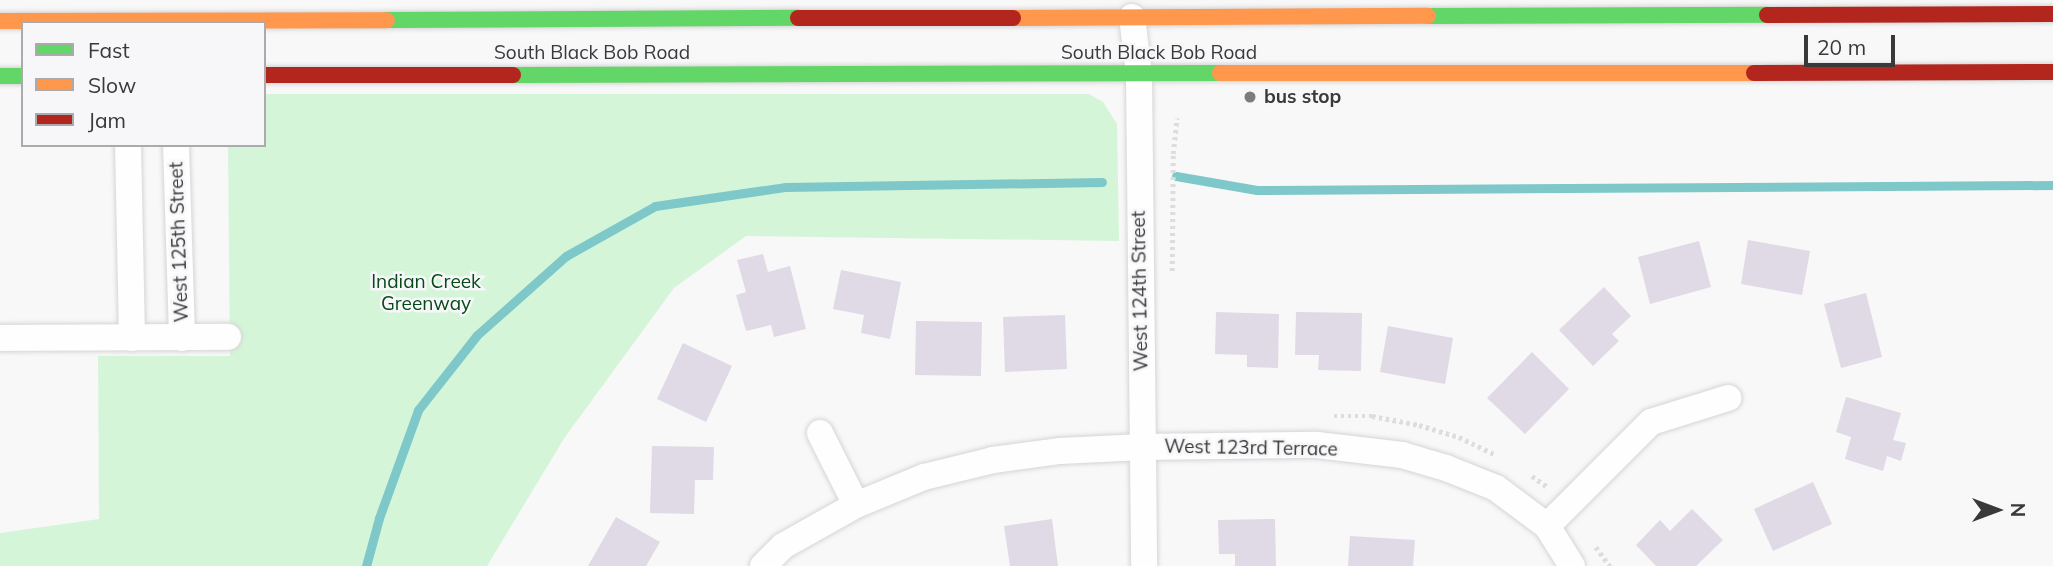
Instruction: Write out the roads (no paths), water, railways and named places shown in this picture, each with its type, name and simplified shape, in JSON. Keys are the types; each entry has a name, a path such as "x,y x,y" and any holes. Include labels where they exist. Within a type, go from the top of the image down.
{"main road":[{"name":"South Black Bob Road","path":"0,21 130,14 1132,17 2053,14"},
{"name":"South Black Bob Road","path":"266,75 2053,72"},
{"path":"0,76 21,76"}],"street":[{"name":"West 124th Street","path":"1132,17 1139,74 1144,566"},
{"path":"128,147 132,338"},
{"name":"West 125th Street","path":"176,147 181,338"},
{"path":"0,338 228,337"},
{"path":"1547,526 1651,422 1728,398"},
{"path":"820,433 856,505"},
{"name":"West 123rd Terrace","path":"763,566 783,546 856,505 925,477 993,460 1060,451 1142,447 1317,445 1402,455 1446,468 1496,488 1547,526 1572,566"}],"waterway":[{"path":"1176,176 1257,190 2053,185"},
{"path":"366,566 379,518 418,410 477,335 566,256 655,206 785,187 1102,182"}],"place":[{"name":"bus stop","path":"1250,97"}],"park label":[{"name":"Indian Creek Greenway","path":"426,293"}]}
